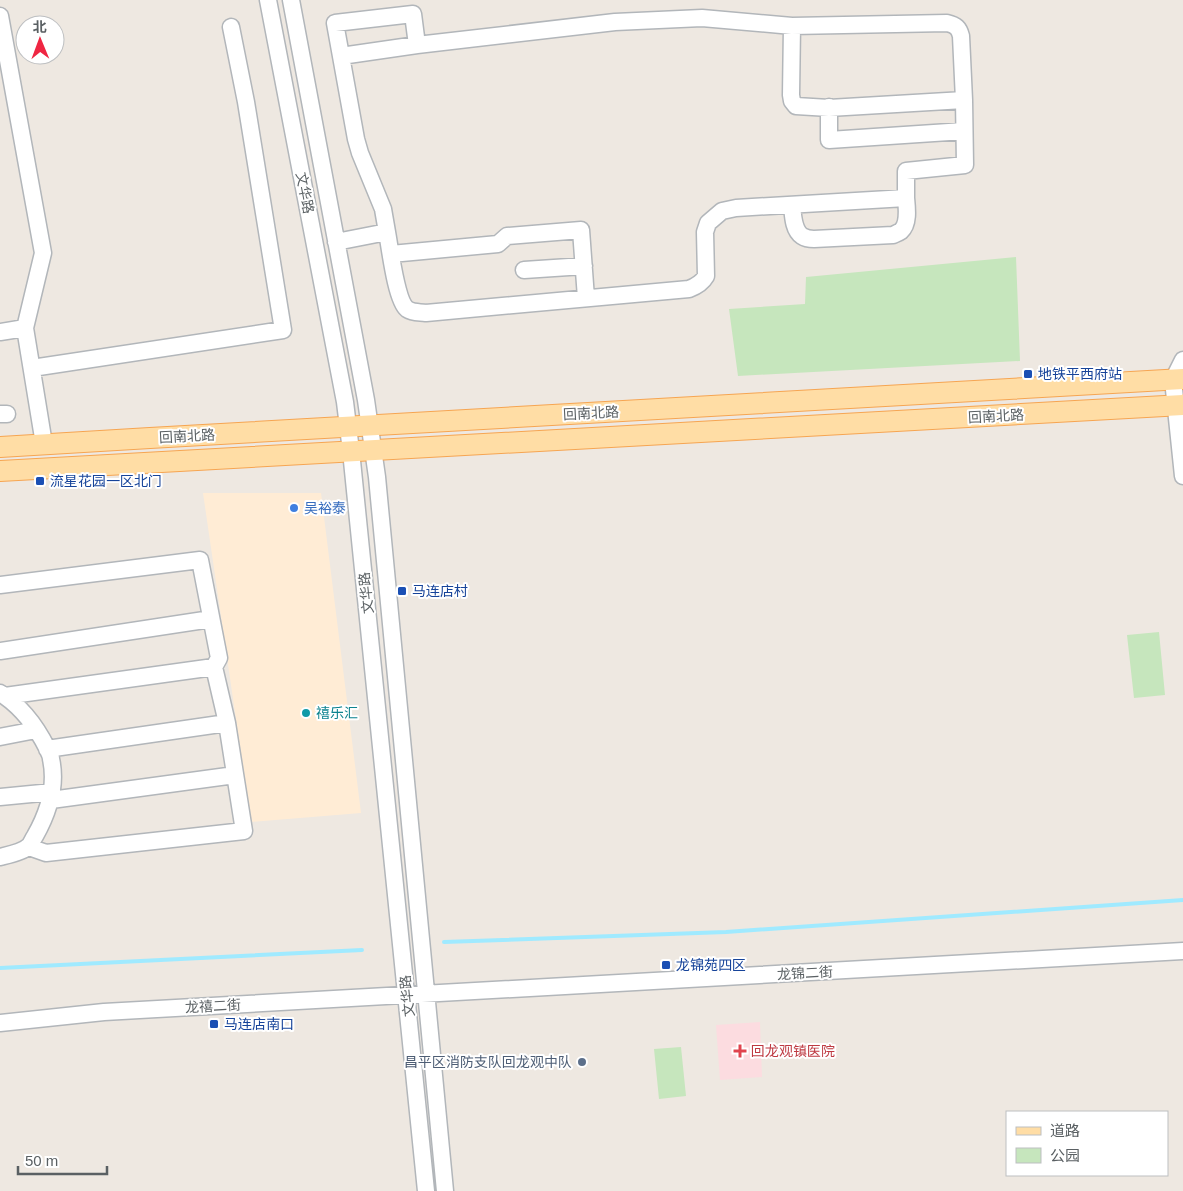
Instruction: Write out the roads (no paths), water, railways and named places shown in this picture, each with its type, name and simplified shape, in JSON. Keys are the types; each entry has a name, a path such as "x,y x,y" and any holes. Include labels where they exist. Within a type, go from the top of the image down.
{"main road":[{"name":"回南北路","path":"0,447 1178,380"},
{"name":"回南北路","path":"0,471 1179,406"}],"street":[{"name":"文华路","path":"268,0 345,402 426,1191"},
{"name":"文华路","path":"291,0 366,400 377,477 445,1191"},
{"path":"417,45 413,14 335,23 356,139 383,209 401,301 406,308 414,312 426,313 689,289 697,286 706,276 705,232 708,222 722,211 736,208 906,198"},
{"path":"0,16 43,253 25,328 44,444"},
{"path":"341,56 417,45 614,22 702,18 792,26 948,22 957,27 962,36 965,165 906,171 907,218 901,231 893,235 814,239 802,237 796,230 792,205"},
{"path":"792,26 791,95 792,101 796,106 829,107 964,100"},
{"path":"32,368 283,330 246,102 230,27"},
{"path":"829,107 830,140 964,131"},
{"path":"391,254 498,244 507,236 581,230 586,298"},
{"path":"336,242 387,232"},
{"path":"524,270 584,266"},
{"path":"0,332 25,328"},
{"path":"1183,360 1178,380 1183,476"},
{"path":"0,585 200,560 219,658 214,667 228,723 244,831 46,853 29,847"},
{"path":"0,651 211,619"},
{"path":"3,694 214,667"},
{"path":"0,857 12,855 29,847 43,822 51,796 53,776 48,749 28,716 3,694"},
{"path":"48,749 228,723"},
{"path":"0,737 36,730"},
{"path":"0,797 51,796 235,775"},
{"name":"龙锦二街","path":"426,994 1183,951"},
{"name":"龙禧二街","path":"0,1023 104,1012 426,994"}],"waterway":[{"path":"444,942 726,932 1183,900"},
{"path":"0,968 362,950"}],"place":[{"name":"地铁平西府站","path":"1028,374"},
{"name":"流星花园一区北门","path":"40,481"},
{"name":"吴裕泰","path":"294,508"},
{"name":"马连店村","path":"402,591"},
{"name":"禧乐汇","path":"306,713"},
{"name":"龙锦苑四区","path":"666,965"},
{"name":"马连店南口","path":"214,1024"},
{"name":"回龙观镇医院","path":"740,1051"},
{"name":"昌平区消防支队回龙观中队","path":"582,1062"}]}
